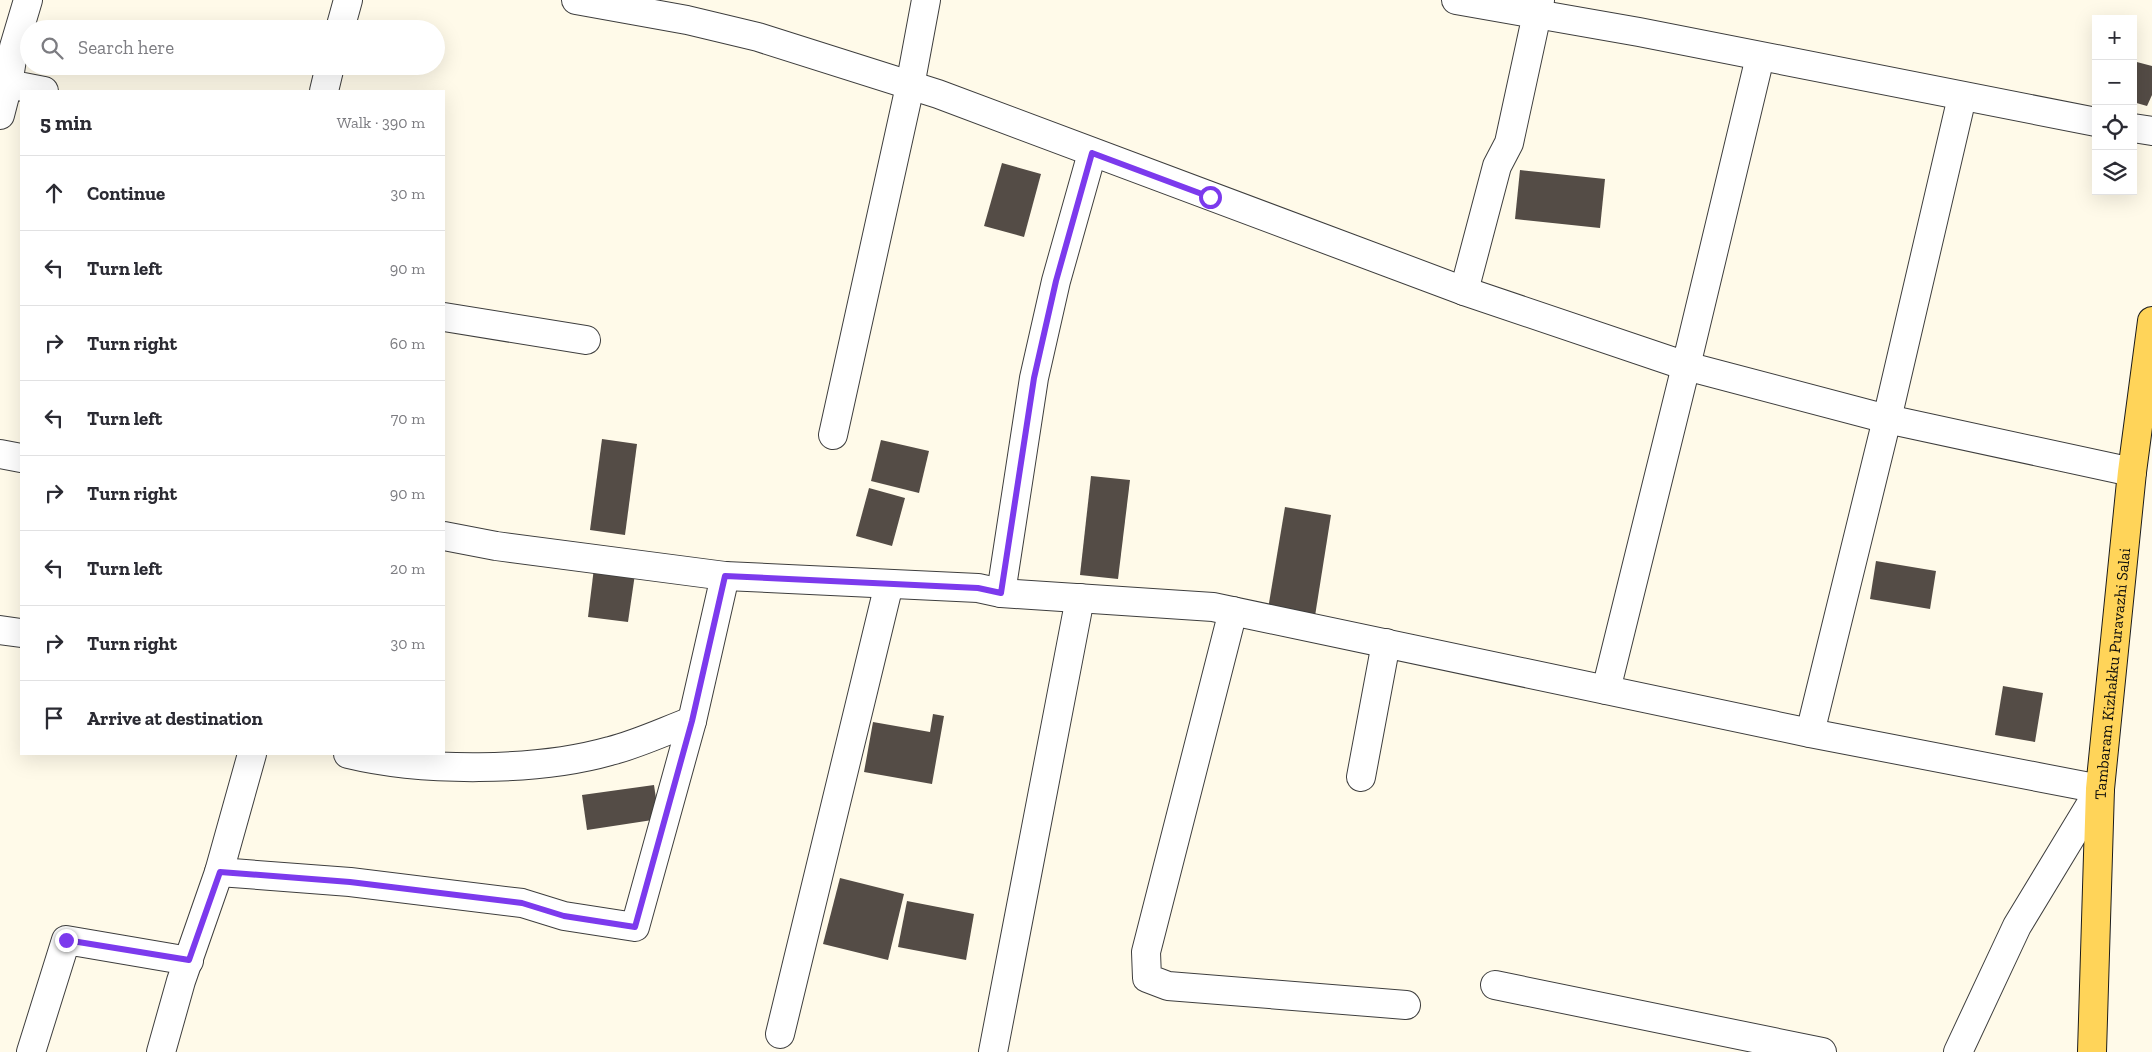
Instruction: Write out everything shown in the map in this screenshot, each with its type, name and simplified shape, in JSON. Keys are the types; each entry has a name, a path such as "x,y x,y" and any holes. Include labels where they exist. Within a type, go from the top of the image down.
{"main road":[{"name":"Tambaram Kizhakku Puravazhi Salai","path":"2100,789 2132,472 2152,321"},
{"path":"2092,1052 2100,789"}],"street":[{"path":"22,20 28,0"},
{"path":"342,20 348,0"},
{"path":"576,0 687,20 758,37 910,86 1464,291 1686,366 1887,420 2132,472"},
{"path":"833,435 910,86 926,0"},
{"path":"1456,0 1538,7 1760,57 2092,121"},
{"path":"1464,291 1497,166 1509,143 1538,7"},
{"path":"0,115 20,27"},
{"path":"1606,690 1760,57"},
{"path":"324,90 328,75"},
{"path":"8,84 39,90"},
{"path":"1810,733 1887,420 1962,97"},
{"path":"2137,129 2152,131"},
{"path":"1001,593 1034,378 1056,281 1092,153"},
{"path":"445,317 586,340"},
{"path":"0,454 20,458"},
{"path":"445,536 505,547 725,576 978,588 1001,593 1213,607 1810,733 2100,789"},
{"path":"220,872 350,882 522,903 564,916 635,927 692,721 725,576"},
{"path":"780,1034 889,584"},
{"path":"993,1052 1080,598"},
{"path":"1234,612 1146,952 1147,978 1168,986 1406,1005"},
{"path":"0,630 20,634"},
{"path":"1360,777 1386,643"},
{"path":"352,755 375,760 409,763 511,766 610,751 692,721"},
{"path":"161,1052 181,981 220,872 252,755"},
{"name":"Tambaram Kizhakku Puravazhi Salai","path":"1958,1052 2017,926 2100,789"},
{"path":"31,1052 66,940 189,960"},
{"path":"1495,985 1822,1052"}],"building":[{"path":"2137,62 2152,66 2152,95 2147,106 2137,103"},
{"path":"1002,163 1041,174 1024,237 984,226"},
{"path":"1520,170 1605,179 1600,228 1515,219"},
{"path":"602,439 637,444 625,535 590,530"},
{"path":"881,440 929,451 919,493 871,481"},
{"path":"1091,476 1130,480 1118,579 1080,575"},
{"path":"869,488 905,498 892,546 856,536"},
{"path":"1285,507 1331,515 1315,616 1268,609"},
{"path":"1876,561 1936,571 1930,609 1870,599"},
{"path":"594,568 635,574 628,622 588,617"},
{"path":"2003,686 2043,693 2035,742 1995,735"},
{"path":"933,714 944,716 932,784 864,772 873,722 930,732"},
{"path":"654,785 659,819 587,830 582,795"},
{"path":"840,878 904,894 888,960 823,944"},
{"path":"907,901 974,914 966,960 898,947"}],"route":[{"path":"66,940 189,960 220,872 350,882 522,903 564,916 635,927 692,721 725,576 978,588 1001,593 1034,378 1056,281 1092,153 1210,197"}]}
